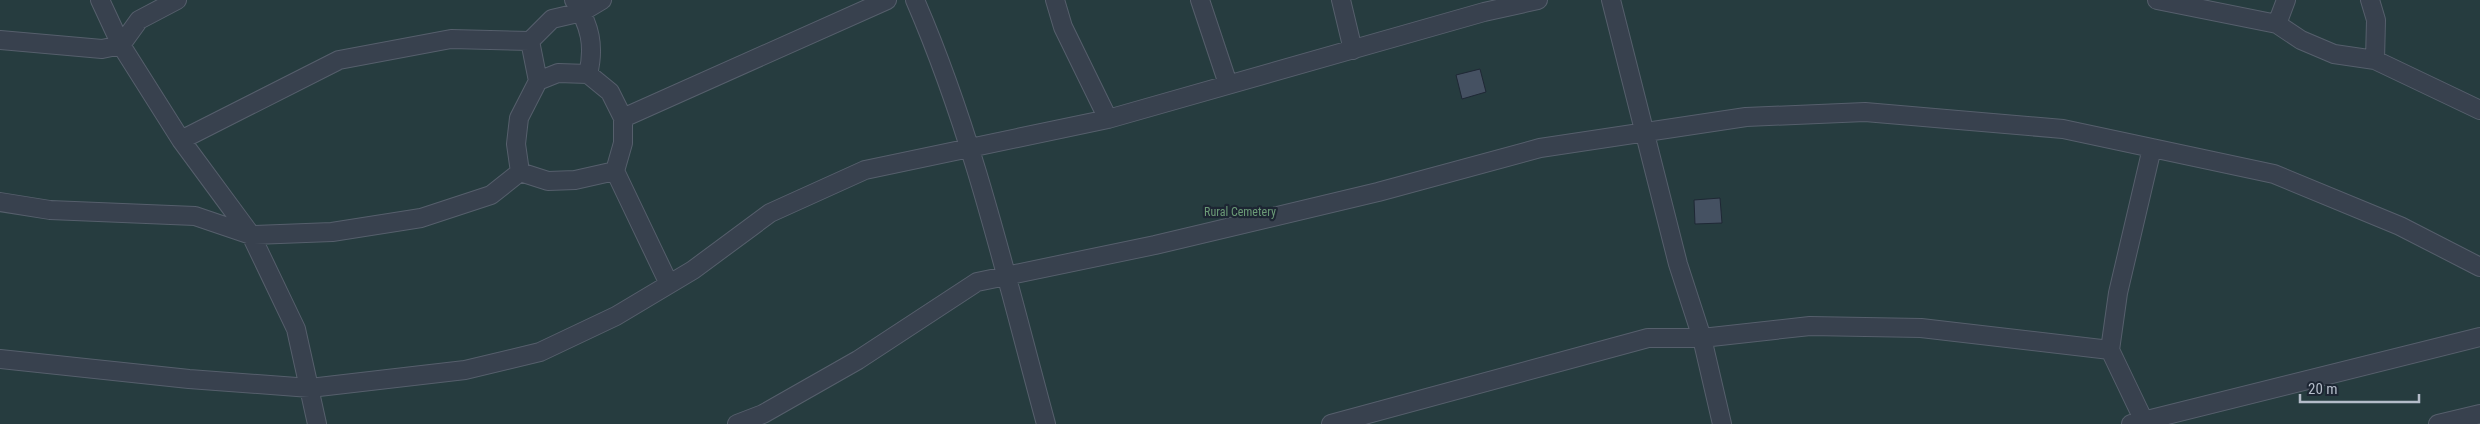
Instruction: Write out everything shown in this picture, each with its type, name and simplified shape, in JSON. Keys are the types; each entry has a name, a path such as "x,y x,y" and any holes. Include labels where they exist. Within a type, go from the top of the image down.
{"lane":[{"path":"100,0 121,45 181,140 251,235 296,329 317,424"},
{"path":"0,40 102,49 121,45 139,20 177,0"},
{"path":"181,140 340,60 451,39 530,41 552,19 578,6 602,0"},
{"path":"623,118 887,0"},
{"path":"915,0 933,41 971,146 1046,424"},
{"path":"1054,0 1063,27 1108,119"},
{"path":"1200,0 1228,84"},
{"path":"1341,0 1353,50"},
{"path":"0,359 189,379 310,388 465,370 540,352 616,316 693,270 770,213 865,170 971,146 1108,119 1353,50 1483,6 1538,0"},
{"path":"1611,0 1678,264 1702,338 1722,424"},
{"path":"2157,0 2277,24 2301,40 2334,54 2375,60 2480,110"},
{"path":"2277,24 2286,0"},
{"path":"2370,0 2376,20 2375,60"},
{"path":"578,6 592,38 592,55 588,74"},
{"path":"520,172 516,144 519,118 538,81 530,41"},
{"path":"538,81 558,73 588,74 610,92 623,118 623,143 615,171 669,284"},
{"path":"737,424 763,414 858,360 977,282 1378,192 1540,148 1746,117 1865,112 2063,129 2274,174 2400,226 2480,267"},
{"path":"2152,148 2118,293 2110,350 2137,422 2480,337"},
{"path":"520,172 548,180 575,180 615,171"},
{"path":"0,202 50,210 195,216 251,235 332,232 421,218 491,195 520,172"},
{"path":"1331,424 1648,338 1702,338 1810,326 1921,328 2110,350"},
{"path":"2438,424 2480,414"}],"green space":[{"name":"Rural Cemetery","path":"0,0 2480,0 2480,424 0,424"}],"building":[{"path":"1480,69 1486,92 1462,99 1456,75"},
{"path":"1720,198 1722,223 1695,224 1694,200"}]}
